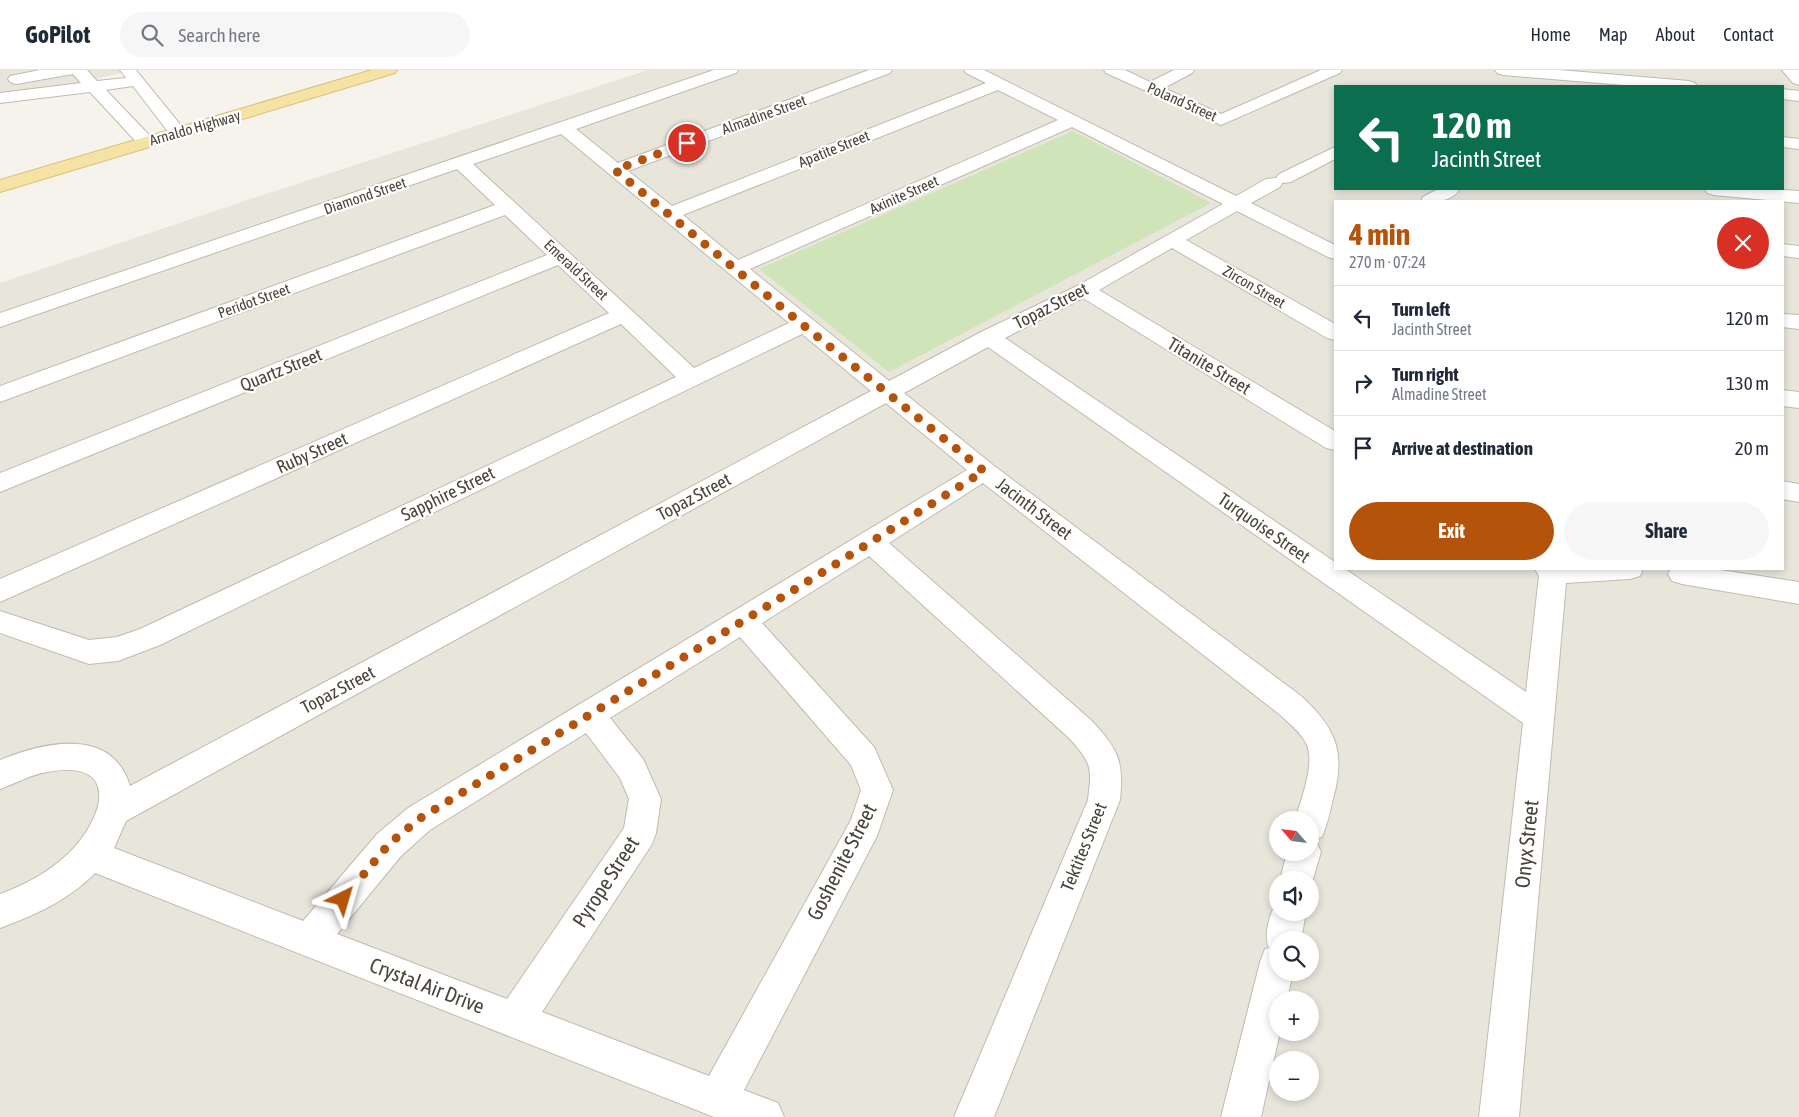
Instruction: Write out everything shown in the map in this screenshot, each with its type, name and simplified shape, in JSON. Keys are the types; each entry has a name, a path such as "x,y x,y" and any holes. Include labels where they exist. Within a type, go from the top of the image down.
{"main road":[{"name":"Arnaldo Highway","path":"0,186 389,70"}],"street":[{"path":"0,80 36,77 68,70"},
{"path":"78,70 146,142"},
{"name":"Diamond Street","path":"0,320 730,70"},
{"name":"Almadine Street","path":"615,170 884,70"},
{"path":"972,70 1334,253"},
{"name":"Poland Street","path":"1112,70 1221,120 1334,70"},
{"path":"1150,88 1186,70"},
{"path":"1503,70 1676,85"},
{"path":"1790,70 1799,80"},
{"path":"0,98 95,88 133,76 178,132"},
{"name":"Apatite Street","path":"669,214 998,84"},
{"path":"1784,94 1799,96"},
{"name":"Axinite Street","path":"736,268 1071,121"},
{"name":"Jacinth Street","path":"563,128 984,471 1290,705 1310,724 1323,747 1323,773 1314,811"},
{"path":"1784,142 1799,144"},
{"name":"Topaz Street","path":"114,811 989,337 1084,290 1279,180 1334,152"},
{"name":"Emerald Street","path":"461,163 691,378"},
{"path":"1432,200 1449,190"},
{"path":"1725,190 1799,197"},
{"name":"Peridot Street","path":"0,394 509,207"},
{"name":"Zircon Street","path":"1172,241 1334,332"},
{"path":"1784,250 1799,252"},
{"name":"Quartz Street","path":"0,483 562,256"},
{"name":"Titanite Street","path":"1084,290 1334,441"},
{"name":"Ruby Street","path":"0,592 624,314"},
{"path":"1784,320 1799,322"},
{"name":"Sapphire Street","path":"0,622 90,652 118,649 150,637 803,325"},
{"name":"Turquoise Street","path":"989,337 1540,718"},
{"path":"1784,398 1799,400"},
{"path":"309,940 389,844 419,819 984,471"},
{"path":"1784,490 1799,492"},
{"name":"Tektites Street","path":"871,542 1081,730 1102,754 1107,773 1104,800 974,1117"},
{"name":"Onyx Street","path":"1499,1117 1540,718 1550,570"},
{"path":"1682,574 1799,593"},
{"name":"Goshenite Street","path":"718,1099 865,824 877,790 863,756 742,621"},
{"name":"Pyrope Street","path":"514,1020 640,833 645,799 632,769 589,714"},
{"path":"0,775 28,763 60,757 86,759 105,770 115,787 114,811 105,833 90,855 64,879 32,900 0,911"},
{"name":"Crystal Air Drive","path":"90,855 764,1117"},
{"path":"1241,1117 1273,981"}],"shaded area":[{"path":"0,70 133,70 0,102"},
{"path":"648,70 1799,70 1799,1117 0,1117 0,283"}],"green space":[{"path":"1073,131 1211,203 889,372 759,269"}],"route":[{"path":"343,899 389,844 419,819 726,632 984,471 615,170 687,143"}]}
